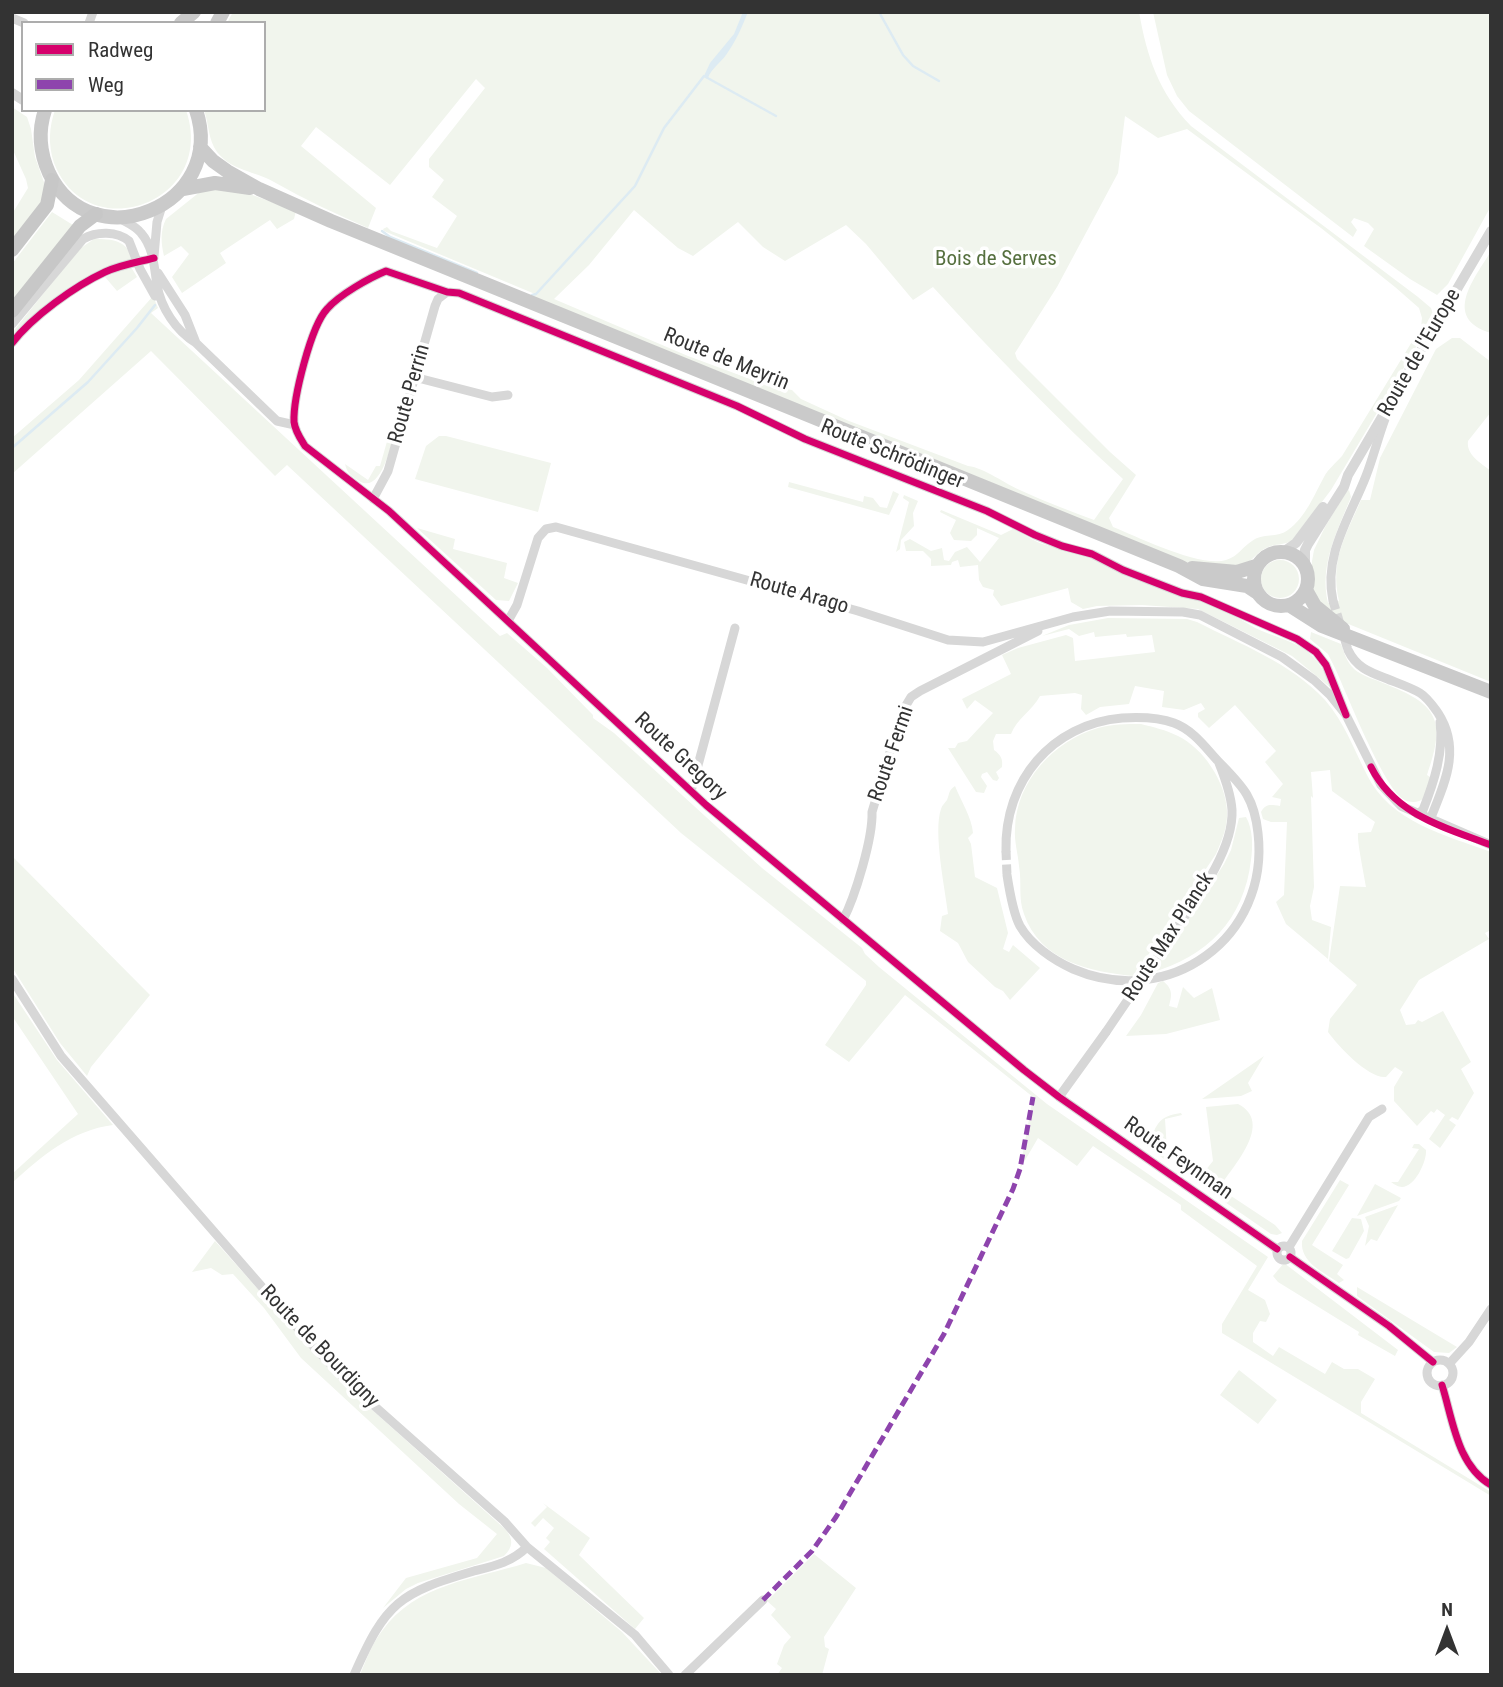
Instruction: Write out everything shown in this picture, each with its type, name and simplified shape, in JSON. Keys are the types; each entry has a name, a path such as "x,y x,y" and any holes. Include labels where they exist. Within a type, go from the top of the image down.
{"highway":[{"path":"12,250 47,205 52,180"},
{"path":"12,311 80,226 96,214"}],"main road":[{"path":"41,113 42,151 52,180 70,200 96,214 117,217 138,215 162,206 183,189 195,168 200,147 196,112"},
{"name":"Route de Meyrin","path":"200,147 219,166 259,189 434,264 1179,566 1203,579 1247,586 1256,592"},
{"name":"Route de Meyrin","path":"183,189 215,183 259,189"},
{"path":"1283,552 1296,556 1308,576 1306,590 1297,601 1281,606 1269,603 1256,592 1253,580 1256,566 1265,556 1283,552"},
{"name":"Route de Meyrin","path":"1179,566 1224,572 1237,572 1256,566"},
{"path":"1306,590 1315,606 1351,643"},
{"path":"1289,605 1351,643 1491,692"}],"street":[{"name":"Route Gregory","path":"153,258 156,228 162,206"},
{"name":"Route Gregory","path":"117,217 140,232 153,258 158,288 170,318 186,337 196,343 277,421 295,425 305,446 373,499 691,791 1059,1097"},
{"name":"Route de l'Europe","path":"1283,552 1296,543 1348,475 1491,231"},
{"name":"Route Gregory","path":"12,324 87,236 103,233 122,236 132,246 166,321 185,339 196,343"},
{"path":"12,343 25,328 74,291 106,272 153,258"},
{"name":"Route Gregory","path":"155,269 185,315 196,343"},
{"name":"Route Schrödinger","path":"295,425 295,409 309,347 323,314 334,303 386,271 447,292 459,293 576,340 737,406 805,439 988,512 1044,539 1092,554 1132,574 1219,605 1297,639 1316,652 1326,665 1346,715"},
{"name":"Route Perrin","path":"373,499 388,471 435,306 441,295 447,292"},
{"path":"414,377 492,397 508,395"},
{"path":"1333,601 1331,562 1392,401"},
{"path":"1348,475 1357,481 1359,490"},
{"name":"Route de l'Europe","path":"1305,567 1305,550 1344,487 1348,475"},
{"name":"Route Arago","path":"508,621 517,605 538,538 549,528 562,527 858,611 948,640 983,642 1049,625"},
{"path":"1049,625 1073,617 1110,611 1183,612 1200,615 1300,669 1330,695 1346,715 1386,792 1401,806 1491,845"},
{"name":"Route Fermi","path":"843,920 851,903 872,829 872,812 906,704 920,691 1049,625"},
{"path":"691,791 735,628"},
{"path":"1351,643 1359,666 1422,695 1437,713 1448,735 1451,760 1430,820"},
{"path":"1417,814 1423,810 1430,792 1440,751 1441,732 1437,713"},
{"path":"1006,851 1007,821 1014,798 1044,751 1080,728 1119,718 1155,719 1175,724 1200,740 1249,796 1258,829 1256,881 1246,910 1217,947 1196,964 1167,975 1135,981 1100,979 1066,966 1041,948 1019,925 1007,875"},
{"name":"Route Max Planck","path":"1059,1097 1106,1032 1216,866 1228,840 1231,810 1229,793 1218,761"},
{"name":"Route de Bourdigny","path":"12,979 61,1056 289,1320 344,1378 504,1521 527,1547 635,1635 669,1675"},
{"name":"Route Feynman","path":"1059,1097 1277,1249 1282,1245 1289,1252"},
{"path":"1382,1109 1369,1117 1289,1252 1433,1362"},
{"path":"1449,1364 1469,1342 1491,1309"},
{"path":"1443,1360 1449,1364 1452,1377 1442,1385 1435,1385 1428,1378 1428,1368 1433,1362 1443,1360"},
{"path":"1442,1385 1464,1455 1480,1479 1491,1485"},
{"path":"354,1675 374,1631 397,1603 422,1587 512,1560 527,1547"},
{"path":"685,1675 764,1600"}],"green space":[{"name":"Bois de Serves","path":"233,12 1139,12 1156,74 1170,101 1191,126 1418,297 1431,308 1434,317 1331,490 1293,540 1266,548 1243,566 1198,565 532,297 535,294 384,231 387,227 391,231 437,248 457,216 432,197 444,180 429,167 429,159 485,88 476,79 390,185 316,127 301,146 376,208 368,228 267,178 230,163 217,152 210,137 204,112 266,112 266,21 228,21","holes":["1125,116 1158,138 1187,129 1321,228 1395,287 1419,308 1422,318 1421,327 1300,519 1280,534 1256,539 1226,560 1201,560 1186,556 1113,527 1109,518 1136,475 1017,359 1015,353 1057,287 1118,173","634,210 678,248 693,256 738,222 763,247 785,261 846,225 866,244 913,300 933,287 1026,385 1123,479 1094,520 1015,488 981,470 849,421 801,399 792,390 769,386 688,356 554,299 589,265"]},
{"path":"1153,12 1491,12 1491,206 1448,284 1437,295 1410,279 1364,246 1374,229 1368,223 1354,218 1351,222 1357,230 1353,237 1189,111 1177,96 1167,75"},
{"path":"12,107 27,117 35,157 45,185 44,200 12,240 12,214 28,188 12,148"},
{"path":"54,112 186,112 191,143 184,170 167,190 144,204 119,209 93,204 70,189 54,163 51,123"},
{"path":"206,187 247,193 296,211 294,219 277,229 270,220 220,253 226,263 182,293 172,277 189,254 181,246 164,256 163,228 166,219"},
{"path":"52,212 73,225 12,302 12,264"},
{"path":"94,239 118,242 127,248 132,260 110,267 12,338 12,333 78,250"},
{"path":"1491,251 1491,333 1476,326 1468,318 1465,308 1471,285"},
{"path":"131,267 137,277 117,291 105,277"},
{"path":"153,296 158,308 151,313 500,636 507,633 547,668 593,718 614,733 762,868 862,948 879,967 1047,1104 1268,1257 1248,1290 1265,1300 1270,1314 1266,1322 1260,1321 1253,1333 1253,1342 1273,1356 1279,1347 1325,1374 1332,1362 1344,1369 1358,1369 1375,1379 1361,1402 1361,1413 1491,1492 1491,1496 1222,1333 1222,1324 1257,1266 1181,1210 1181,1205 1093,1146 1077,1166 1038,1138 1020,1169 1033,1097 905,995 849,1062 825,1045 866,985 866,981 681,833 287,465 275,476 151,351 12,474 12,438 79,380"},
{"path":"1452,338 1460,338 1491,362 1491,412 1468,441 1468,446 1472,455 1491,471 1491,682 1341,621 1324,608 1312,591 1314,550 1349,490 1351,497 1335,536 1326,575 1328,603 1339,601 1336,573 1338,561 1361,500 1370,500 1380,458 1436,349"},
{"path":"392,424 395,429 391,445 379,474 373,481 359,481 350,474 345,464 368,480 376,466 380,466"},
{"path":"439,436 551,463 538,512 415,479 426,446"},
{"path":"789,482 863,502 864,496 873,498 880,507 887,508 893,491 899,494 889,515 788,487"},
{"path":"904,495 918,501 913,513 914,526 901,540 900,549 896,552 909,502 903,498"},
{"path":"941,510 1001,535 1013,529 1042,544 1078,552 1134,579 1224,611 1304,649 1320,666 1331,688 1292,656 1198,609 1142,605 1083,609 1071,602 1068,588 1001,606 993,595 994,590 983,587 979,580 978,565 960,567 958,560 951,565 931,566 931,559 923,551 906,551 904,542 910,539 931,551 942,548 944,560 949,561 955,552 967,547 980,562 999,538 977,528 977,535 971,541 954,540 950,533 956,520 940,512"},
{"path":"417,528 455,539 453,549 507,563 504,578 518,583 509,601 496,600"},
{"path":"1280,560 1293,566 1299,579 1293,592 1280,598 1267,592 1261,579 1267,566"},
{"path":"1108,618 1187,619 1281,665 1312,687 1332,708 1367,775 1377,791 1390,804 1420,825 1491,852 1491,930 1485,933 1489,939 1419,980 1400,1010 1406,1025 1415,1024 1418,1020 1422,1022 1443,1011 1471,1062 1461,1069 1474,1093 1458,1120 1452,1117 1449,1120 1456,1125 1440,1148 1429,1139 1445,1115 1437,1109 1434,1113 1431,1111 1417,1126 1394,1101 1394,1087 1403,1072 1395,1067 1386,1077 1371,1073 1346,1053 1328,1032 1330,1019 1357,985 1329,961 1340,886 1366,887 1358,833 1371,832 1375,822 1332,791 1330,770 1311,772 1314,887 1310,906 1312,920 1331,927 1328,959 1286,924 1276,902 1284,895 1287,822 1263,819 1261,812 1267,806 1280,806 1281,799 1272,797 1283,784 1265,762 1276,751 1235,705 1209,728 1198,717 1198,713 1205,709 1201,703 1184,710 1162,707 1164,691 1135,686 1129,704 1100,707 1086,715 1081,709 1082,695 1075,693 1040,696 1011,734 996,734 993,741 994,750 1001,757 1002,767 996,772 999,778 997,781 987,772 982,774 987,786 984,793 976,792 948,748 955,748 958,743 967,741 993,713 975,700 967,709 962,699 1011,674 1002,655 1066,635 1073,638 1075,661 1155,652 1152,635 1095,637 1094,632 1079,636 1069,629 1042,636 1069,625"},
{"path":"1311,632 1341,644 1354,669 1415,698 1433,716 1436,740 1427,775 1430,777 1428,788 1422,800 1408,801 1395,791 1376,759 1328,654 1310,639"},
{"path":"1141,724 1178,736 1204,757 1218,778 1226,800 1227,817 1216,854 1134,976 1084,967 1054,953 1042,943 1032,930 1022,908 1015,834 1022,795 1040,765 1053,753 1082,734 1098,728"},
{"path":"955,786 972,827 973,833 968,838 975,877 997,888 1008,933 1003,949 1009,952 1013,945 1040,968 1010,1000 968,962 958,943 940,931 942,916 948,914 939,845 939,819 941,808"},
{"path":"1246,817 1252,838 1251,860 1247,881 1231,918 1205,946 1189,957 1150,973 1175,940 1224,864 1231,850 1239,818"},
{"path":"12,856 150,995 91,1067 87,1076 60,1043 12,967"},
{"path":"1163,981 1171,992 1169,1006 1177,1008 1183,987 1194,998 1212,988 1220,1020 1166,1034 1126,1036 1158,983"},
{"path":"12,992 57,1060 113,1125 71,1138 46,1154 12,1183 12,1174 78,1114 12,1016"},
{"path":"1264,1056 1248,1083 1252,1091 1241,1096 1202,1099"},
{"path":"1238,1104 1248,1112 1252,1133 1219,1188 1275,1225 1282,1233 1277,1235 1271,1234 1196,1182 1213,1161 1206,1107"},
{"path":"1181,1113 1182,1115 1165,1119 1167,1150 1163,1150 1164,1159 1148,1147 1153,1133 1162,1120"},
{"path":"1414,1144 1419,1144 1426,1150 1424,1160 1411,1183 1402,1187 1391,1182 1398,1182 1419,1149 1412,1148"},
{"path":"1340,1180 1349,1185 1312,1245 1343,1265 1337,1274 1344,1280 1339,1283 1309,1261 1302,1249 1302,1241"},
{"path":"1375,1184 1401,1198 1357,1216"},
{"path":"1398,1205 1377,1241 1371,1239 1365,1246 1369,1226 1365,1217"},
{"path":"1352,1218 1361,1219 1364,1231 1346,1259 1332,1251"},
{"path":"215,1241 341,1382 505,1529 511,1543 504,1556 418,1583 383,1608 406,1578 477,1558 497,1534 459,1504 301,1358 264,1308 233,1274 222,1275 211,1268 192,1272"},
{"path":"1284,1263 1398,1350 1395,1356 1278,1282 1273,1276"},
{"path":"1357,1287 1457,1347 1449,1353 1434,1352 1357,1296"},
{"path":"1239,1370 1277,1400 1258,1424 1220,1395"},
{"path":"543,1503 590,1538 579,1555 644,1618 635,1629 544,1549 550,1542 546,1538 554,1528 543,1518 535,1527 531,1523 547,1507"},
{"path":"814,1554 856,1588 824,1637 825,1647 829,1649 822,1675 777,1675 782,1668 777,1664 784,1645 791,1637 771,1615 776,1609 767,1601"},
{"path":"526,1563 546,1568 622,1632 662,1675 360,1675 378,1636 396,1615 411,1603 447,1585"}],"shaded area":[{"path":"743,12 748,12 733,44 708,78 704,76 710,63 734,34"}],"waterway":[{"path":"879,12 903,55 913,66 939,81"},
{"path":"532,295 536,294 635,186 664,128 704,76 776,116"},
{"path":"382,231 390,237 477,273"},
{"path":"12,448 88,382 155,305"}],"tunnel":[{"path":"1333,601 1348,650"},
{"path":"1006,851 1007,875"}],"marked path":[{"path":"763,1600 812,1551 836,1517 944,1334 1013,1189 1020,1169 1033,1097"}],"cycle path":[{"path":"12,343 43,312 81,285 111,270 154,258"},
{"path":"1277,1249 1024,1070 706,805 389,511 305,446 294,422 294,411 309,346 321,318 332,304 355,287 386,271 447,292 459,293 737,406 805,439 987,511 1035,535 1092,554 1123,570 1182,593 1201,597 1297,639 1316,652 1326,665 1346,715"},
{"path":"1371,767 1393,797 1407,808 1439,825 1491,845"},
{"path":"1290,1257 1389,1326 1433,1362"},
{"path":"1442,1385 1463,1454 1480,1476 1491,1485"}]}
